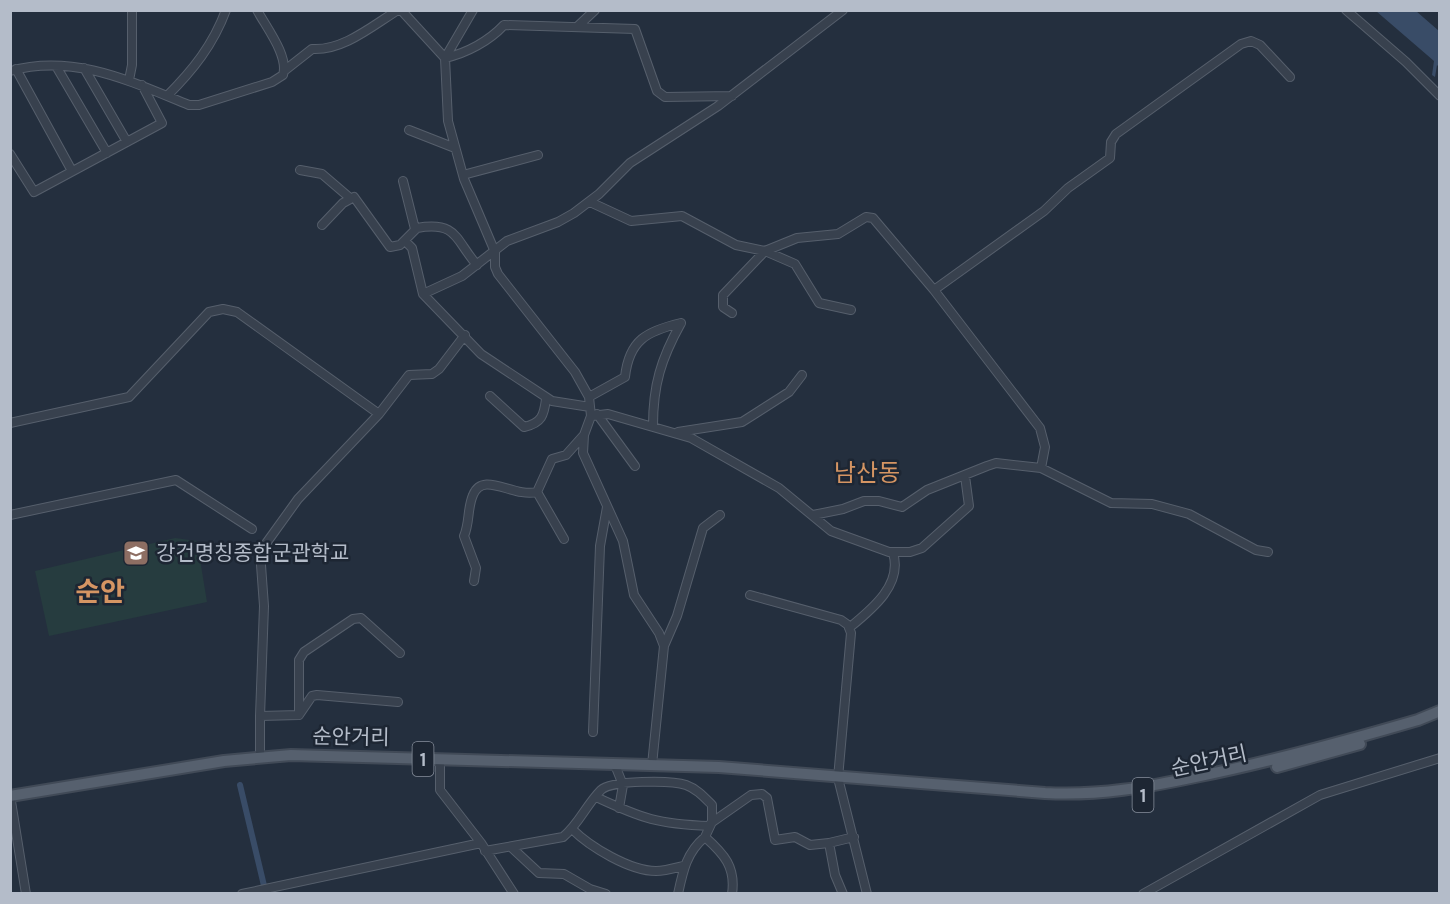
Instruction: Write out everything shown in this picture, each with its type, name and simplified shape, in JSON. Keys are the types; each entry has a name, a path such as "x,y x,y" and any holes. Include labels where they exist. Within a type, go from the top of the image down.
{"main road":[{"name":"순안거리","path":"11,796 260,757 312,756 719,768 1045,793 1099,794 1148,787 1276,761 1418,720 1440,711"},
{"name":"순안거리","path":"838,778 862,786 1058,801 1125,798 1297,763 1440,719"}],"street":[{"path":"129,80 132,65 132,10"},
{"path":"167,96 188,75 216,37 226,10"},
{"path":"257,10 279,52 284,71"},
{"path":"72,171 13,70 56,66 84,68 129,80 189,105 199,105 280,79 284,71 312,49 325,50 341,45 400,10 412,14 445,58"},
{"path":"473,10 445,58 448,121 463,175 495,252 495,267 502,281 570,365 589,397 594,415 634,466"},
{"path":"578,26 595,10"},
{"path":"423,294 448,284 495,252 507,241 558,222 590,202 630,163 732,96 843,10"},
{"path":"1347,10 1406,62 1440,96"},
{"path":"445,58 461,54 496,34 504,25 635,29 657,90 664,97 732,96"},
{"path":"934,290 1044,212 1068,188 1110,158 1111,142 1116,134 1241,44 1251,41 1260,45 1290,77"},
{"path":"56,66 107,153"},
{"path":"84,68 127,142"},
{"path":"10,154 33,192 162,123 142,85"},
{"path":"409,130 455,148"},
{"path":"463,175 538,155"},
{"path":"300,170 322,174 350,198 354,197 390,247 400,245 415,230 441,226 455,232 477,265"},
{"path":"403,181 415,230"},
{"path":"322,225 350,198"},
{"path":"590,202 631,221 682,216 736,245 765,251 795,264 819,303 851,310"},
{"path":"732,313 723,307 723,295 765,251 797,238 843,232 861,219 870,216 878,221 934,290 1040,428 1045,447 1041,468"},
{"path":"405,241 412,248 423,294 465,334 481,354 546,399 572,406 590,407"},
{"path":"10,423 129,397 209,312 223,309 237,312 379,414"},
{"path":"589,397 625,377 626,363 638,342 651,330 681,323 657,375 653,394 653,426"},
{"path":"260,757 264,606 262,549 298,499 379,414 408,375 432,374 439,369 465,334"},
{"path":"677,433 742,422 789,392 802,375"},
{"path":"490,396 524,427 540,421 544,415 546,399"},
{"path":"594,415 608,414 677,433 773,484 837,535 893,553 910,552 929,543 942,528 969,506 965,477"},
{"path":"537,492 552,459 567,455 584,435 594,415"},
{"path":"584,435 585,459 623,541 634,595 659,633 664,646"},
{"path":"813,515 843,509 864,501 879,501 902,507 927,490 996,463 1041,468 1061,476 1111,504 1152,504 1189,514 1256,550 1268,552"},
{"path":"10,515 176,480 252,529"},
{"path":"474,581 476,568 464,536 470,524 470,502 477,488 488,483 517,493 537,492"},
{"path":"537,492 564,539"},
{"path":"593,732 600,546 607,507"},
{"path":"652,765 664,646 677,616 703,528 720,515"},
{"path":"849,628 879,603 885,593 896,567 893,553"},
{"path":"750,595 841,620 851,633 838,778 867,894"},
{"path":"298,715 299,660 304,652 353,619 361,618 400,653"},
{"path":"298,715 312,696 317,695 398,702"},
{"path":"260,716 298,715"},
{"path":"1143,894 1320,795 1440,758"},
{"path":"440,759 440,790 481,843 514,894"},
{"path":"615,765 623,785 619,808"},
{"path":"485,851 563,837 573,829 602,789 618,783 623,785 663,781 686,785 699,792 712,805 711,824 705,837 694,846 683,866 678,894"},
{"path":"596,797 645,820 669,825 711,824 751,795 762,794 767,798 775,840 795,837 810,845 854,837"},
{"path":"11,796 26,894"},
{"path":"573,829 606,854 640,868 655,872 683,866"},
{"path":"705,837 721,852 735,876 732,894"},
{"path":"243,894 481,843"},
{"path":"829,843 835,875 843,894"},
{"path":"511,847 539,873 564,874 590,889 606,894"}],"green space":[{"path":"175,538 197,541 207,602 49,636 35,571"}],"water":[{"path":"1376,11 1416,11 1439,31 1439,67 1437,65 1435,77 1432,75 1434,61"}],"waterway":[{"path":"240,785 266,894"}],"place":[{"name":"강건명칭종합군관학교","path":"136,553"}],"district":[{"name":"남산동","path":"867,473"},
{"name":"순안","path":"100,592"}]}
